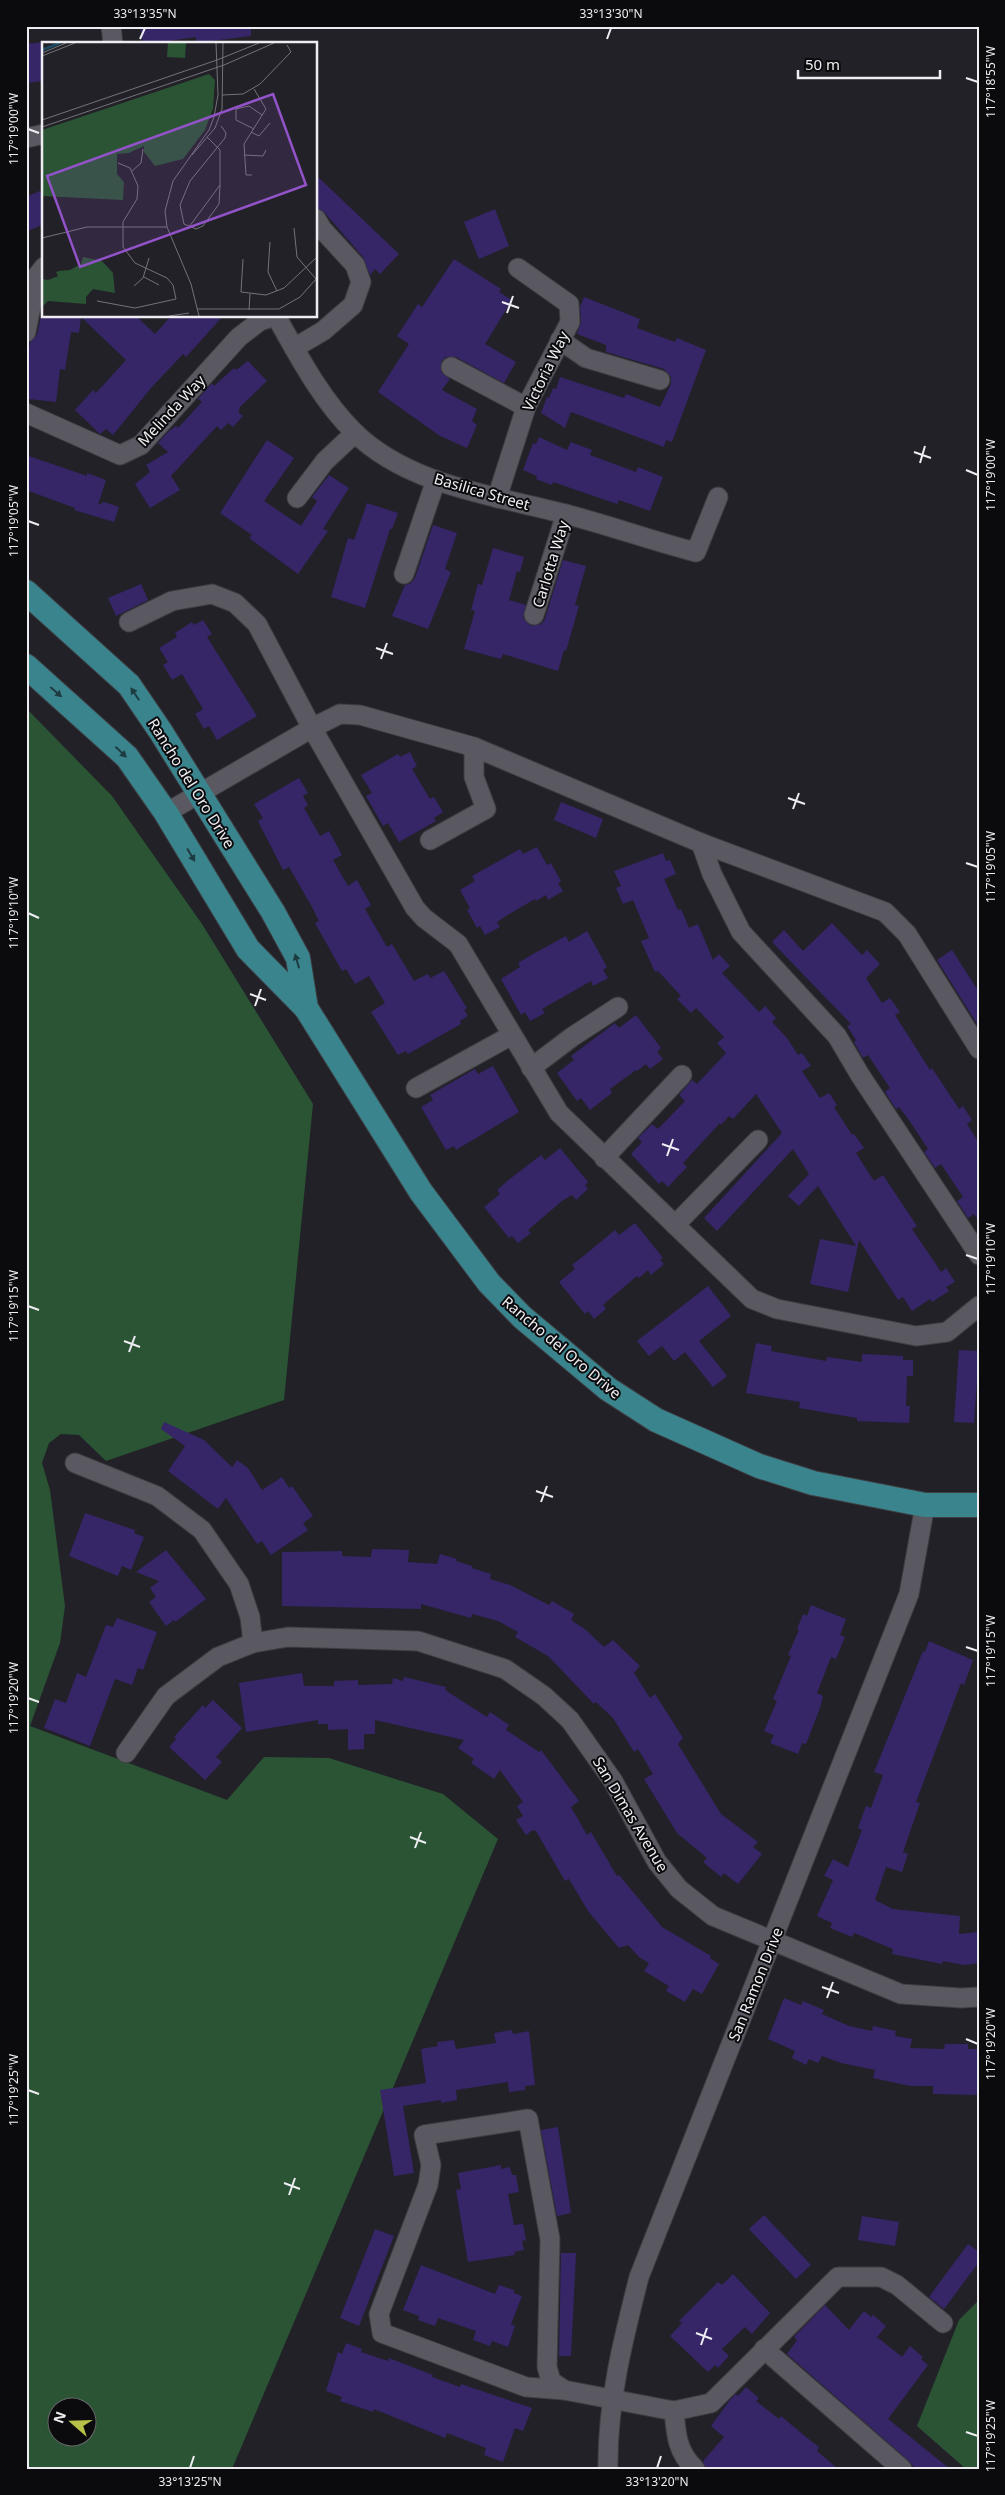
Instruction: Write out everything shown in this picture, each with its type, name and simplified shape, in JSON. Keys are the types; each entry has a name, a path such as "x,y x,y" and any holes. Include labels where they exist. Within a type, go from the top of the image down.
{"main road":[{"name":"Rancho del Oro Drive","path":"26,592 129,685 273,912 298,958 306,1008"},
{"name":"Rancho del Oro Drive","path":"26,666 126,757 166,813 248,949 306,1008 421,1192 489,1284 522,1317 608,1389 656,1420 759,1466 813,1483 925,1505 979,1504"}],"street":[{"path":"111,26 113,42"},
{"path":"26,138 42,134"},
{"path":"294,348 323,331 353,305 361,282 355,265 318,222"},
{"name":"Victoria Way","path":"497,498 526,407 570,322 569,304 518,268"},
{"path":"26,332 37,276 42,270"},
{"name":"Melinda Way","path":"26,413 120,455 140,446 239,337 260,321 270,318"},
{"name":"Basilica Street","path":"277,318 321,394 355,433 390,459 436,480 497,498 566,514 696,552 718,497"},
{"path":"560,340 586,358 660,380"},
{"path":"451,367 526,407"},
{"path":"297,498 324,461 355,433"},
{"path":"404,574 436,480"},
{"name":"Carlotta Way","path":"534,615 566,514"},
{"path":"129,622 172,601 212,594 235,602 256,624 312,728 415,908 424,918 458,944 559,1114 752,1299 777,1309 916,1336 947,1332 979,1306"},
{"path":"166,813 312,728 340,714 360,715 474,747 701,843 885,912 908,934 979,1049"},
{"path":"430,840 486,809 474,777 474,747"},
{"path":"701,843 718,889 741,932 837,1036 860,1075 979,1255"},
{"path":"531,1068 572,1036 618,1007"},
{"path":"416,1088 512,1035"},
{"path":"604,1158 682,1075"},
{"path":"675,1225 758,1140"},
{"path":"76,1462 157,1496 202,1530 239,1584 250,1617 253,1644"},
{"name":"San Ramon Drive","path":"608,2469 612,2399 618,2360 639,2277 910,1594 925,1505"},
{"name":"San Dimas Avenue","path":"126,1753 166,1696 218,1657 253,1644 288,1637 418,1641 506,1669 544,1696 570,1720 613,1781 657,1862 679,1889 713,1916 901,1994 961,1998 979,1997"},
{"path":"564,2390 551,2381 547,2367 550,2239 528,2118 424,2135 431,2165 428,2186 379,2314 382,2333 526,2387 564,2390 674,2411 711,2403 838,2277 881,2277 897,2285 943,2323"},
{"path":"764,2349 902,2469"},
{"path":"674,2411 676,2442 686,2461 695,2469"}],"green space":[{"path":"26,708 112,796 202,924 313,1104 284,1400 106,1461 79,1435 61,1434 49,1443 42,1463 50,1490 65,1606 60,1643 30,1726 227,1800 264,1757 329,1758 443,1794 498,1839 232,2469 26,2469"},
{"path":"979,2300 979,2469 966,2469 917,2426 959,2320"}],"building":[{"path":"140,26 251,26 251,36 204,42 196,42 196,37 162,42 143,42"},
{"path":"42,42 42,81 26,83 26,44"},
{"path":"318,177 399,254 380,274 375,269 370,275 363,257 325,213 318,209"},
{"path":"40,191 42,196 42,225 26,232 26,197"},
{"path":"495,209 509,246 479,259 464,222"},
{"path":"454,259 501,289 499,292 512,300 485,344 516,362 504,383 456,357 446,357 441,362 441,372 450,379 442,390 477,409 472,421 477,425 467,448 440,436 378,392 409,344 397,336 418,304 422,307"},
{"path":"584,297 640,319 637,328 675,342 677,338 706,350 672,442 666,440 664,447 571,412 565,428 541,413 547,397 549,398 553,388 556,389 560,377 624,398 626,394 660,407 671,384 671,377 664,369 606,352 606,345 577,334 581,322 580,307"},
{"path":"41,316 42,318 81,318 79,333 71,332 65,370 60,369 56,402 28,399 26,367 30,342 37,335"},
{"path":"82,318 138,318 155,334 169,318 221,318 186,357 183,354 151,388 113,435 106,429 100,434 75,410 93,390 96,393 126,360"},
{"path":"248,361 267,381 239,408 238,412 243,416 233,427 228,423 221,430 217,426 171,476 180,490 150,508 135,484 150,472 146,465 168,452 158,443 169,431 176,426 178,428 202,402 198,399 212,383 214,386 234,368 236,370"},
{"path":"539,437 567,450 571,442 592,450 590,455 636,472 638,467 663,477 650,511 619,500 617,504 553,482 552,485 536,479 537,476 523,470 533,443 536,444"},
{"path":"267,440 294,458 264,501 301,526 317,501 312,497 329,475 349,488 323,529 328,531 298,574 249,538 252,535 220,513"},
{"path":"26,455 87,476 87,473 106,480 98,505 104,502 119,507 114,522 74,510 75,508 26,490"},
{"path":"367,503 398,513 392,529 390,529 365,608 331,597 348,538 354,540"},
{"path":"433,525 457,533 445,569 451,572 428,629 392,616 405,585 411,583 415,578"},
{"path":"493,548 524,557 520,572 517,571 509,600 526,605 523,618 531,626 541,624 545,619 563,560 586,566 575,605 579,606 558,671 503,654 501,659 464,649 475,611 471,610 478,584 482,585"},
{"path":"141,584 148,600 116,616 108,598"},
{"path":"203,620 212,634 207,637 257,716 217,740 209,726 204,729 195,714 203,709 182,674 172,680 163,665 168,662 159,648 177,637 175,633 192,622 194,625"},
{"path":"410,752 417,766 412,769 430,799 434,797 443,812 434,818 436,821 399,842 388,823 383,826 366,796 372,793 361,775 398,754 400,757"},
{"path":"299,778 308,793 303,796 308,805 304,808 320,836 329,831 342,855 333,860 348,886 357,880 371,905 365,909 387,947 392,944 414,981 428,974 430,978 444,971 467,1008 464,1010 468,1016 460,1021 461,1024 408,1054 406,1051 398,1055 371,1012 385,1003 369,976 355,984 346,969 342,971 315,923 319,921 312,907 289,867 283,870 258,821 263,818 254,804"},
{"path":"561,802 603,819 596,838 554,820"},
{"path":"537,847 547,865 551,863 561,881 558,883 563,891 548,900 546,895 536,901 535,899 497,922 500,927 485,935 480,926 477,928 467,910 470,908 460,890 475,881 472,876 520,849 523,854"},
{"path":"663,853 666,861 670,860 676,874 664,879 678,910 681,909 689,928 698,924 713,960 719,954 730,966 722,973 759,1012 765,1006 776,1018 772,1022 787,1038 798,1055 802,1053 811,1066 802,1071 820,1098 829,1093 837,1105 834,1107 852,1135 854,1134 864,1148 856,1153 874,1181 883,1175 917,1226 912,1229 941,1272 946,1268 955,1282 946,1287 949,1291 932,1302 930,1299 912,1311 903,1297 898,1300 859,1240 848,1292 810,1284 820,1239 856,1246 818,1186 799,1206 788,1196 809,1174 793,1149 717,1231 704,1218 782,1133 756,1094 733,1119 729,1116 721,1125 720,1123 683,1163 687,1167 668,1187 662,1181 659,1184 631,1154 642,1142 638,1138 652,1124 658,1129 685,1101 679,1095 692,1080 697,1084 726,1053 717,1043 724,1037 696,1008 691,1013 677,999 681,996 658,971 655,972 641,941 649,938 633,900 623,904 616,888 621,886 614,871"},
{"path":"832,923 862,955 867,950 880,964 866,978 882,1003 890,998 900,1012 895,1015 930,1070 932,1068 959,1109 963,1106 972,1120 967,1124 979,1143 979,1221 974,1214 968,1218 957,1201 963,1197 941,1164 935,1168 924,1152 928,1149 909,1120 899,1107 896,1109 885,1092 890,1088 868,1055 863,1058 854,1042 856,1040 847,1026 851,1024 772,942 784,930 803,951"},
{"path":"587,931 607,967 603,970 608,978 593,986 591,981 542,1009 545,1013 530,1021 525,1012 521,1015 501,979 520,967 518,963 533,954 566,936 569,942"},
{"path":"952,950 979,992 979,1027 937,960"},
{"path":"636,1015 661,1048 657,1052 663,1059 650,1069 646,1064 636,1070 610,1089 612,1093 590,1110 581,1098 577,1101 557,1073 574,1060 571,1056 615,1023 619,1028"},
{"path":"493,1066 519,1112 456,1150 454,1146 446,1150 421,1107 433,1100 430,1095 475,1069 478,1074"},
{"path":"560,1148 588,1182 585,1185 588,1189 576,1200 572,1195 562,1201 528,1230 531,1233 518,1243 512,1236 509,1238 484,1207 500,1194 497,1190 511,1178 541,1155 545,1160"},
{"path":"635,1223 663,1258 660,1260 664,1264 651,1275 648,1270 639,1278 637,1276 603,1305 606,1309 594,1319 588,1311 585,1314 559,1282 575,1269 572,1265 615,1230 619,1235"},
{"path":"708,1286 731,1316 699,1341 727,1376 713,1387 685,1352 674,1361 662,1346 649,1356 637,1341"},
{"path":"756,1343 772,1346 771,1351 826,1361 827,1357 862,1362 862,1354 903,1356 903,1360 913,1360 913,1376 907,1376 906,1406 910,1406 909,1423 857,1421 857,1418 799,1408 800,1402 746,1393"},
{"path":"959,1350 979,1351 974,1423 954,1422"},
{"path":"164,1422 204,1440 232,1467 237,1460 248,1468 262,1490 282,1477 289,1488 292,1486 313,1516 303,1523 308,1530 271,1555 262,1541 257,1544 226,1498 218,1509 168,1471 185,1446 161,1429"},
{"path":"85,1513 135,1530 134,1533 144,1537 131,1570 122,1566 118,1576 69,1556"},
{"path":"372,1549 409,1550 408,1562 437,1564 440,1554 457,1559 456,1561 491,1574 490,1579 510,1585 549,1605 552,1601 574,1614 571,1620 586,1630 604,1647 613,1640 640,1666 634,1673 650,1698 655,1694 683,1738 678,1744 721,1814 758,1842 753,1847 762,1854 738,1884 724,1873 721,1877 703,1862 707,1858 677,1833 644,1779 653,1774 638,1749 634,1752 613,1718 596,1702 594,1704 548,1656 515,1637 518,1632 498,1621 472,1614 471,1618 421,1604 421,1609 282,1606 282,1552 342,1551 342,1556 371,1557"},
{"path":"166,1550 206,1599 175,1622 174,1620 166,1626 149,1602 156,1597 150,1588 159,1581 136,1572"},
{"path":"811,1605 846,1619 840,1635 845,1637 836,1659 831,1657 817,1693 823,1696 820,1708 806,1744 802,1743 798,1754 770,1743 774,1735 764,1731 777,1701 773,1699 791,1656 788,1655 799,1630 797,1629 803,1614 807,1616"},
{"path":"117,1618 157,1632 143,1670 138,1668 132,1685 115,1679 90,1746 44,1728 55,1699 66,1703 77,1673 86,1677 106,1625 113,1627"},
{"path":"929,1641 973,1660 964,1685 961,1683 916,1802 920,1803 903,1852 908,1854 902,1872 886,1867 875,1900 893,1909 960,1916 959,1934 979,1932 979,1963 964,1965 943,1961 942,1964 892,1954 893,1949 854,1933 852,1937 830,1928 832,1923 817,1916 833,1880 824,1876 833,1859 848,1867 862,1830 858,1828 866,1806 871,1808 883,1775 874,1772 923,1651 925,1652"},
{"path":"302,1673 304,1686 334,1686 334,1681 358,1680 358,1685 392,1684 393,1678 403,1681 404,1677 446,1687 445,1690 487,1717 490,1712 509,1725 506,1730 539,1752 541,1750 579,1801 571,1807 587,1835 591,1832 617,1876 619,1875 662,1927 711,1956 710,1958 719,1964 702,1994 693,1989 685,2002 666,1991 669,1986 644,1971 649,1963 639,1957 628,1945 619,1948 588,1911 569,1879 565,1881 536,1831 533,1830 526,1835 516,1820 523,1816 517,1806 523,1802 500,1770 494,1779 471,1763 474,1759 458,1748 464,1740 375,1720 375,1734 364,1734 364,1749 348,1750 348,1729 328,1730 328,1724 318,1724 318,1720 246,1732 239,1683"},
{"path":"213,1700 242,1728 216,1757 222,1762 205,1780 169,1747 176,1739 174,1737 203,1705 205,1708"},
{"path":"784,1998 801,2005 803,2001 824,2010 822,2014 849,2026 872,2031 873,2026 896,2031 895,2036 912,2039 910,2048 944,2049 945,2044 968,2044 968,2049 979,2049 979,2095 933,2094 933,2086 910,2086 873,2078 875,2070 841,2063 822,2056 818,2063 809,2059 806,2065 792,2058 795,2051 768,2039"},
{"path":"512,2030 513,2034 529,2031 535,2085 525,2086 525,2090 509,2092 508,2082 456,2090 457,2100 441,2103 441,2100 403,2106 414,2173 394,2176 380,2090 426,2083 421,2049 438,2046 437,2042 454,2040 456,2049 496,2043 494,2033"},
{"path":"558,2127 571,2213 557,2216 541,2130"},
{"path":"501,2165 501,2169 510,2167 512,2175 516,2175 519,2192 508,2194 514,2225 523,2224 526,2240 522,2241 524,2250 514,2252 515,2255 468,2262 456,2190 461,2189 458,2173"},
{"path":"764,2215 811,2265 796,2279 749,2229"},
{"path":"862,2216 899,2222 895,2246 858,2240"},
{"path":"375,2229 394,2236 359,2326 340,2318"},
{"path":"968,2244 979,2252 979,2262 944,2309 929,2297"},
{"path":"561,2253 576,2253 571,2356 559,2356"},
{"path":"421,2265 495,2294 499,2285 514,2290 514,2293 522,2296 511,2324 515,2326 508,2347 492,2341 490,2346 473,2340 476,2331 438,2318 435,2326 418,2320 419,2316 403,2310"},
{"path":"733,2274 770,2313 752,2334 745,2327 722,2349 729,2356 718,2368 715,2365 708,2372 670,2336 682,2323 679,2321 718,2282 722,2285"},
{"path":"825,2305 849,2330 864,2311 871,2317 873,2315 886,2326 877,2337 902,2357 910,2346 923,2357 921,2359 928,2365 888,2419 950,2469 915,2469 909,2461 787,2354 797,2340 794,2337"},
{"path":"346,2343 362,2349 361,2352 388,2361 389,2358 460,2387 461,2384 532,2408 523,2431 515,2428 503,2462 484,2455 486,2448 447,2433 445,2438 374,2409 373,2412 340,2401 342,2397 326,2391 338,2352 342,2354"},
{"path":"746,2387 759,2398 756,2401 779,2419 781,2416 819,2447 817,2451 838,2469 706,2469 703,2461 724,2437 711,2426 730,2400 736,2394 738,2396"}]}
